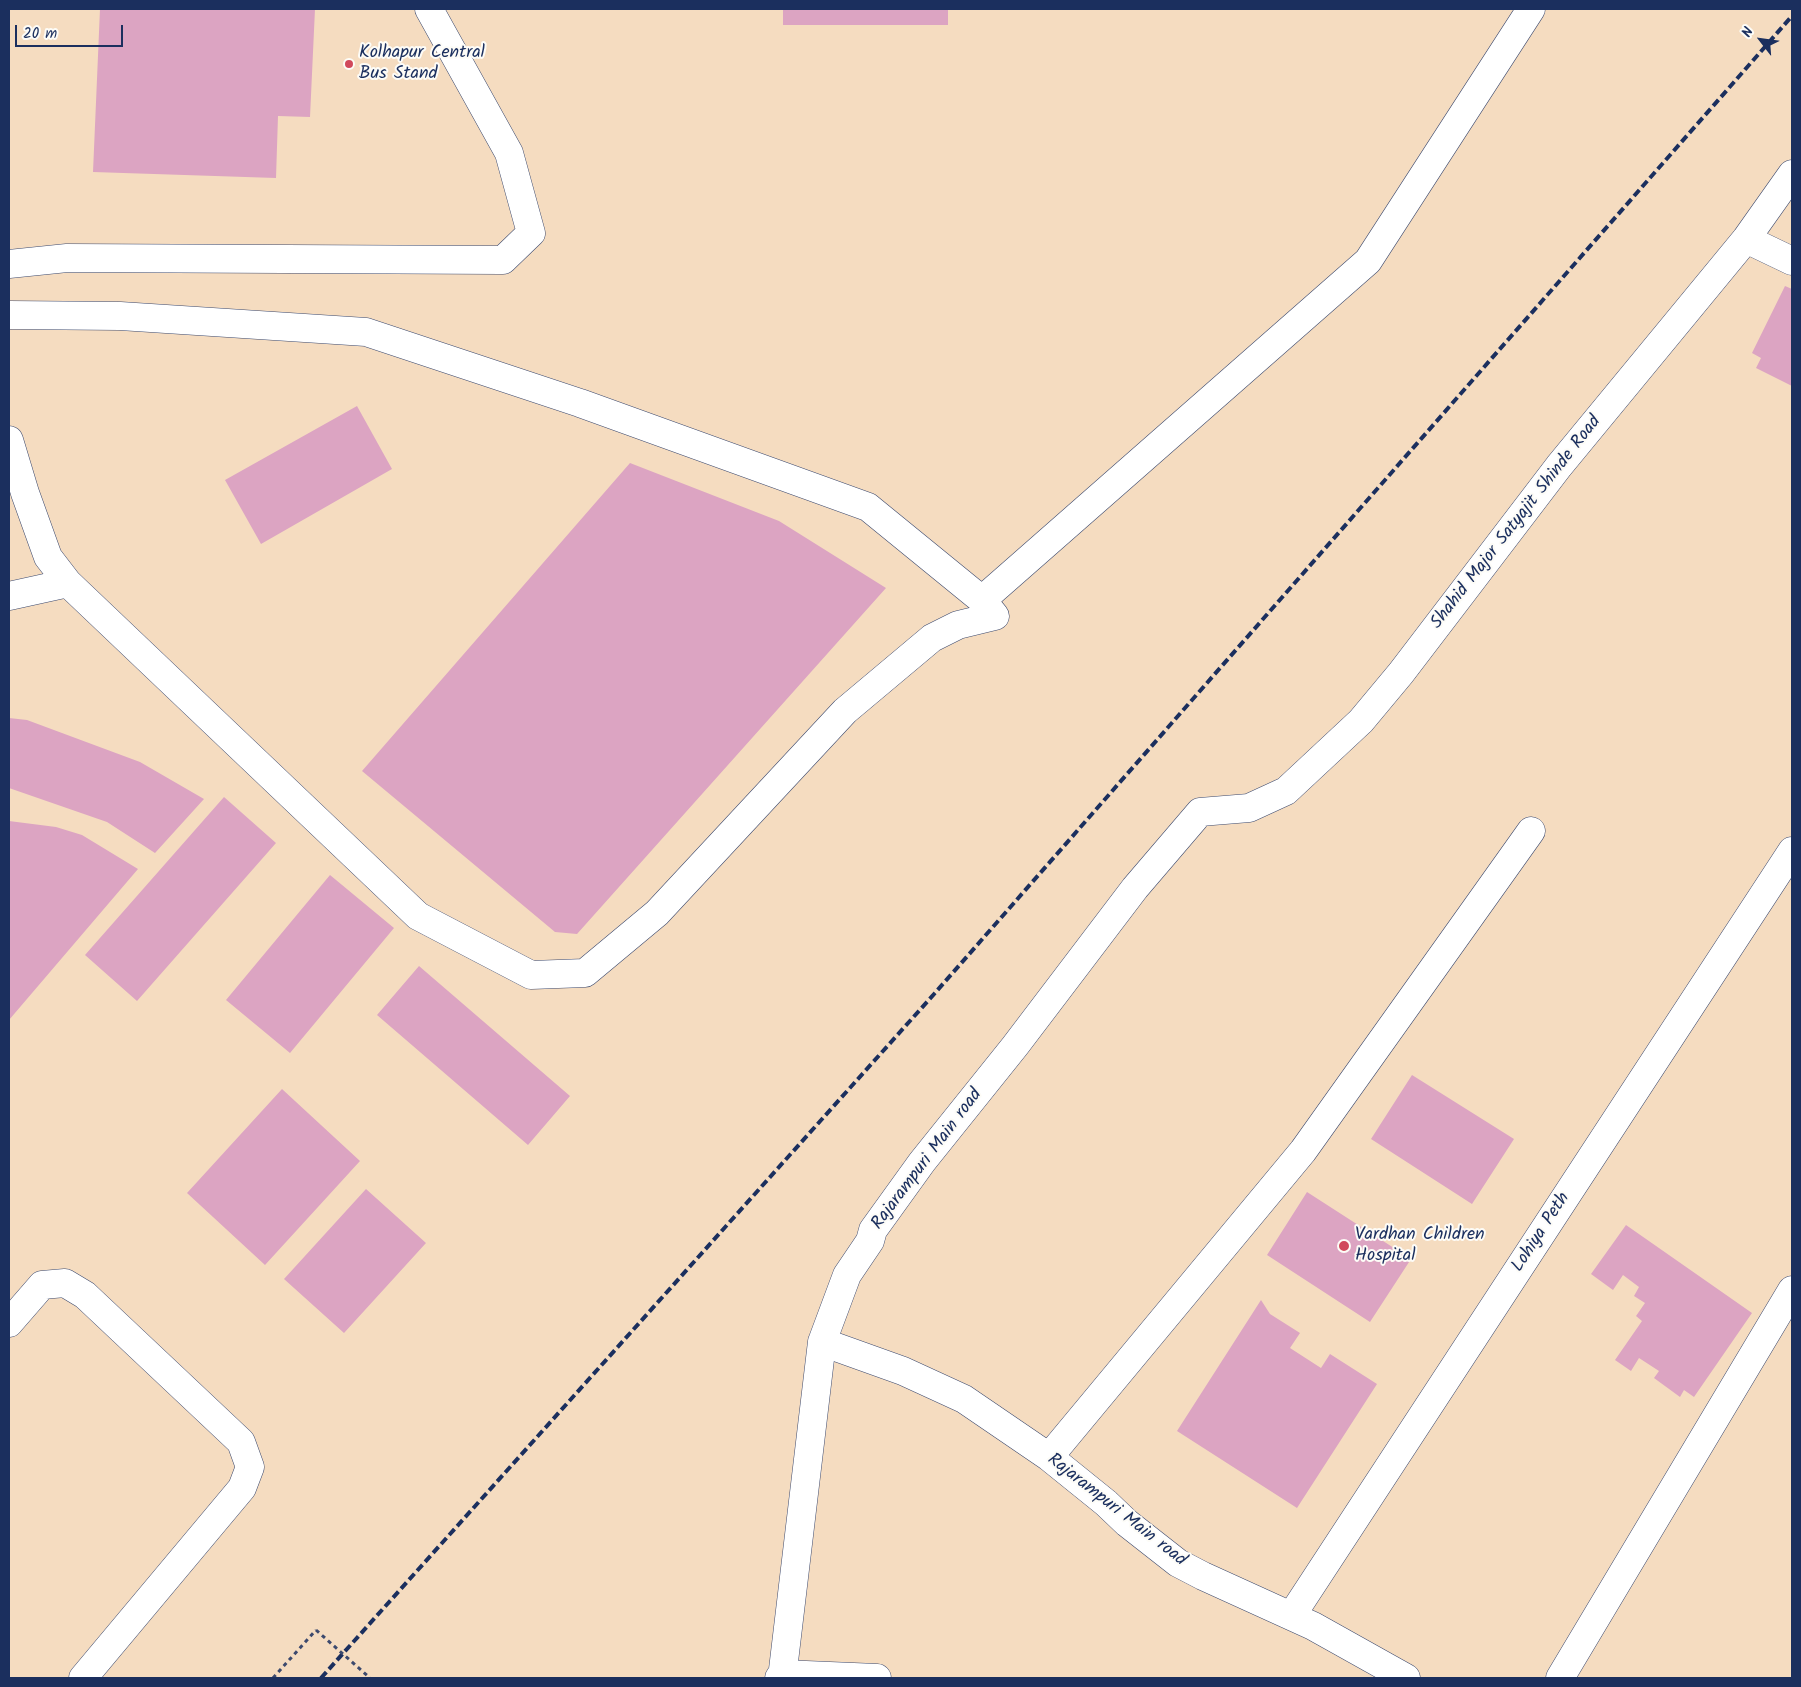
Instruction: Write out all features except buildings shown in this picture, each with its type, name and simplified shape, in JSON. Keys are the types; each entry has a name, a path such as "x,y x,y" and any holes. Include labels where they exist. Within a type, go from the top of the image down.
{"street":[{"path":"9,264 67,258 502,260 531,233 509,153 429,9"},
{"path":"9,440 17,497 48,557 68,583 418,916 531,975 585,973 657,913 845,711 932,638 988,608 1368,261 1530,9"},
{"name":"Shahid Major Satyajit Shinde Road","path":"1200,812 1249,808 1286,791 1361,720 1401,673 1560,466 1746,239 1792,174"},
{"path":"1746,239 1792,261"},
{"path":"9,315 120,316 366,332 580,403 868,507 988,608"},
{"path":"9,596 68,583"},
{"name":"Rajarampuri Main road","path":"1200,812 1135,888 1015,1046 922,1162 873,1230 870,1241 843,1285 822,1342 903,1371 964,1399 1049,1457 1178,1563 1292,1615 1406,1678"},
{"path":"1049,1457 1303,1151 1531,831"},
{"name":"Lohiya Peth","path":"1292,1615 1792,851"},
{"path":"9,1323 42,1285 64,1283 85,1295 241,1442 250,1466 242,1488 82,1678"},
{"path":"1560,1678 1792,1290"},
{"path":"822,1342 781,1677 877,1678"}],"path":[{"path":"273,1678 316,1630 370,1678"}],"railway":[{"path":"321,1678 935,993 1792,16"}],"place":[{"name":"Kolhapur Central Bus Stand","path":"349,64"},
{"name":"Vardhan Children Hospital","path":"1344,1246"}]}
